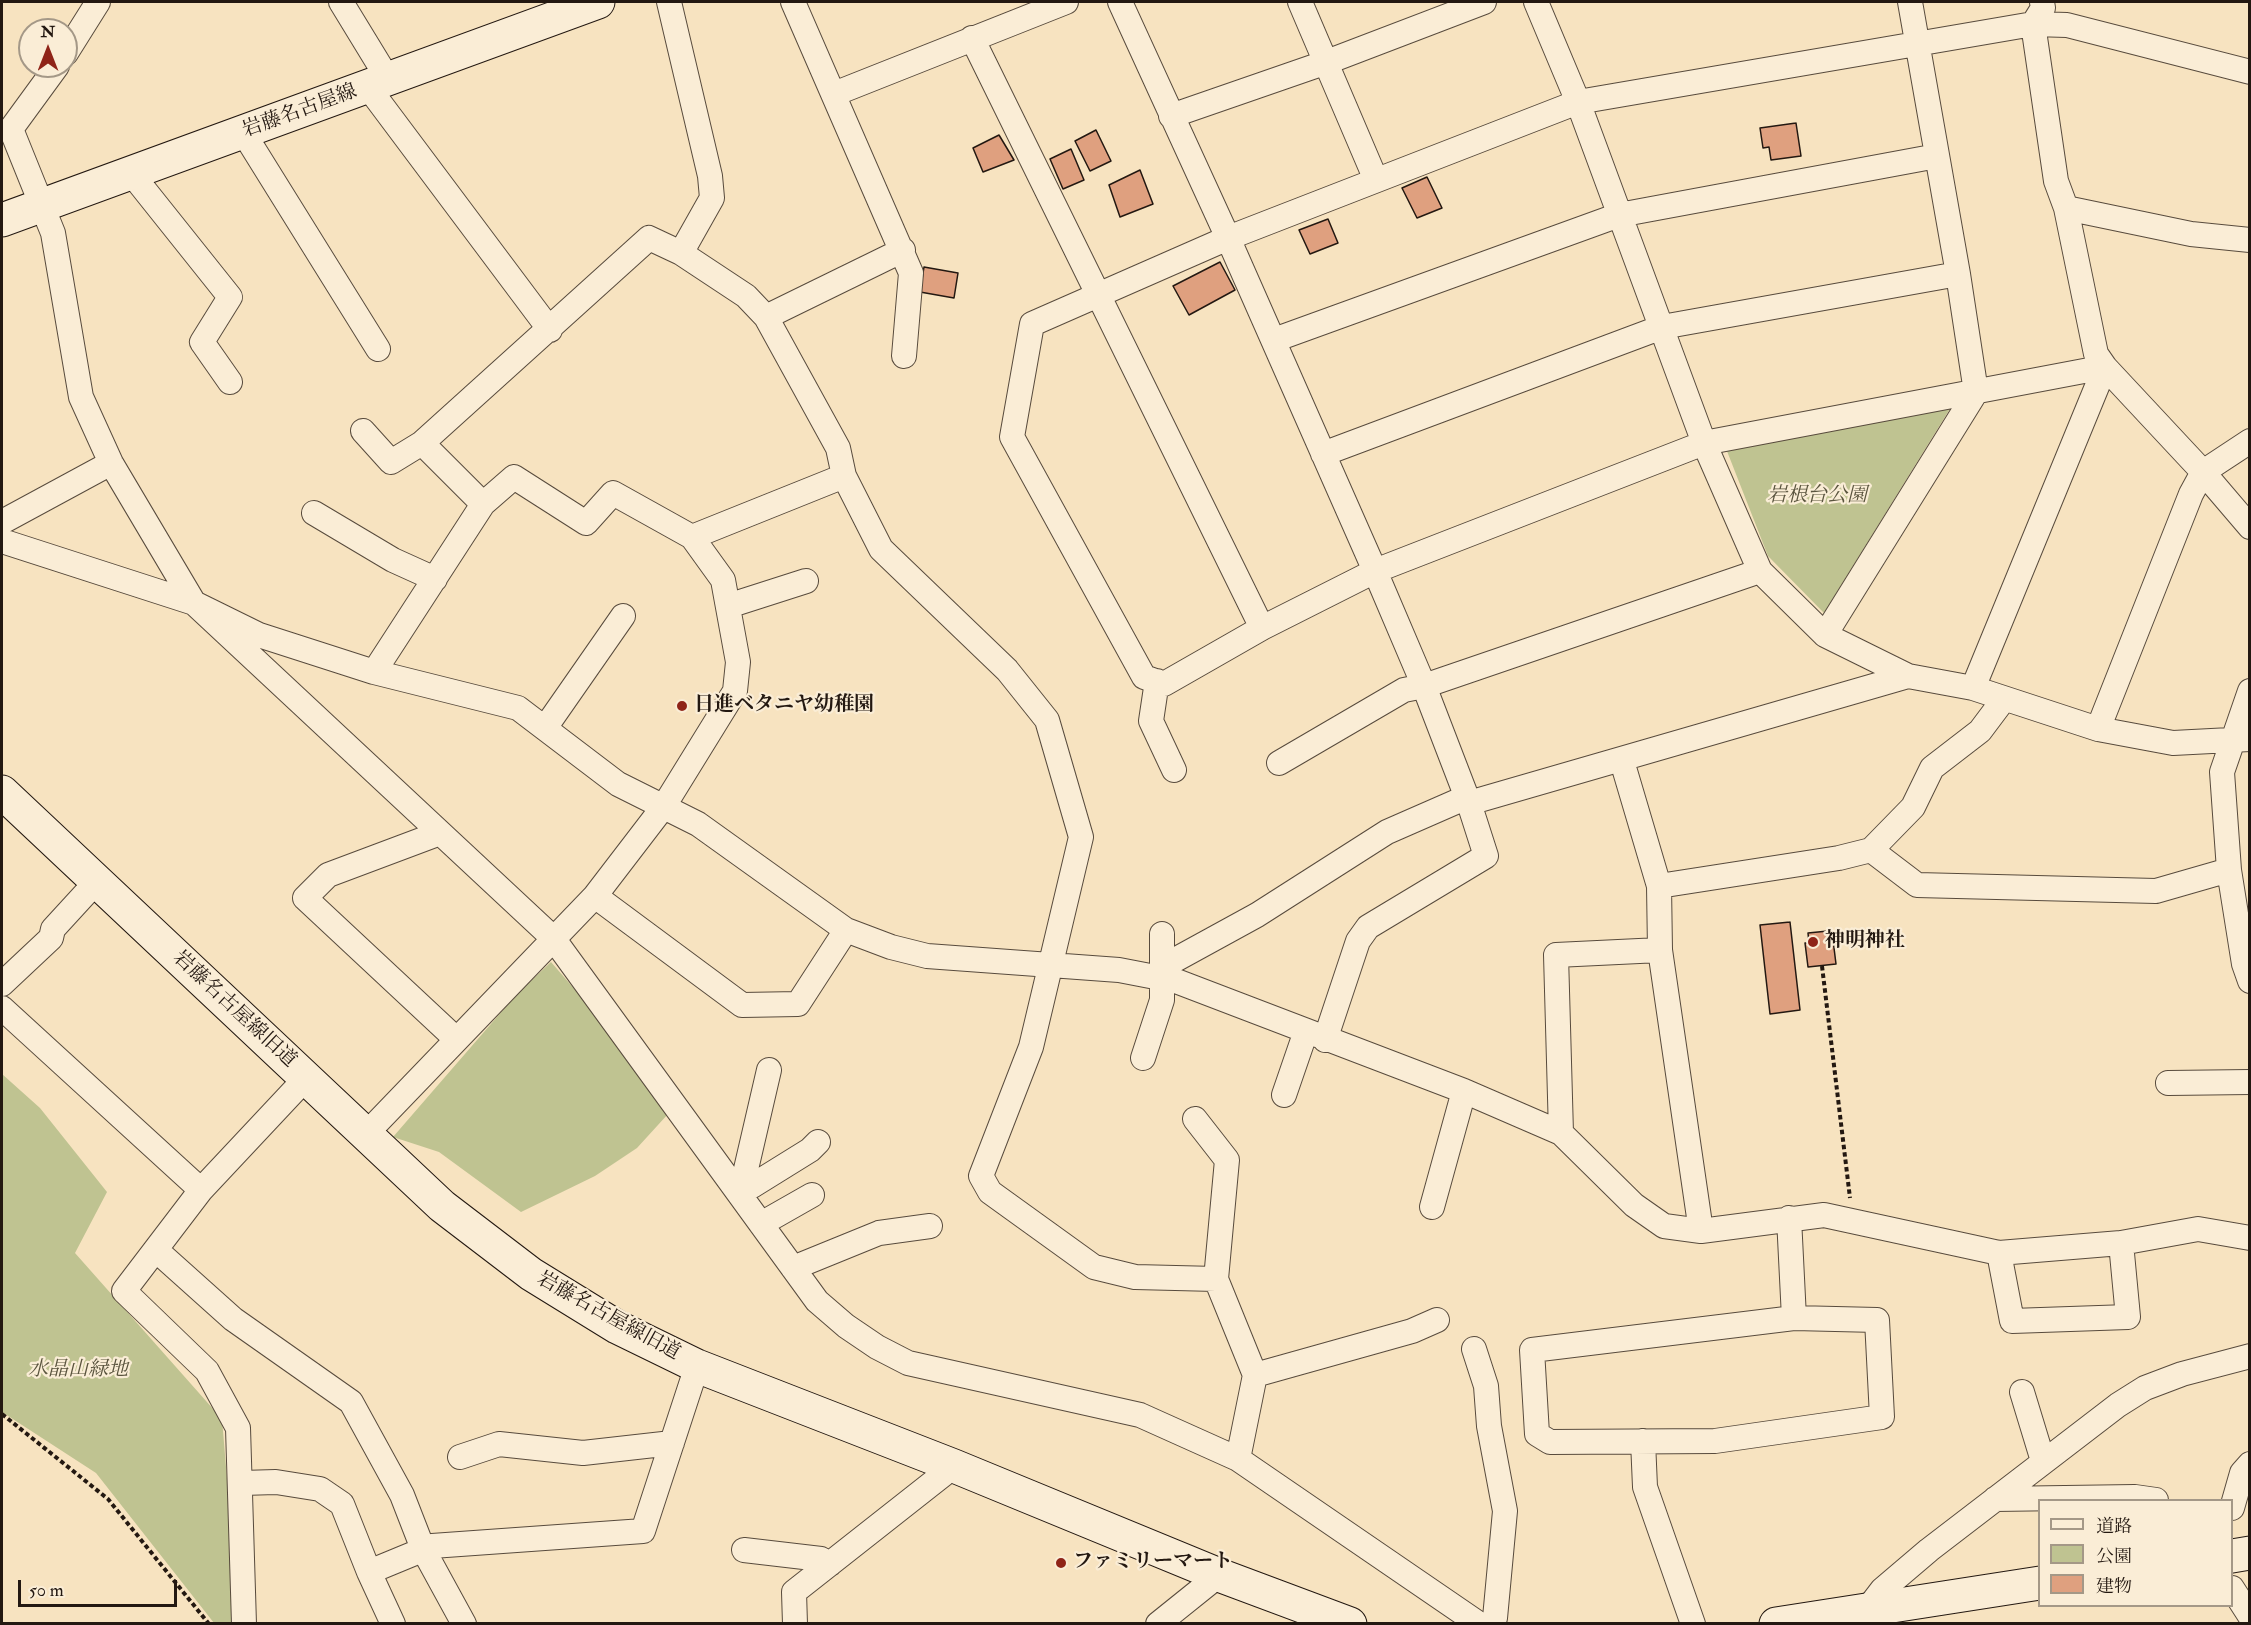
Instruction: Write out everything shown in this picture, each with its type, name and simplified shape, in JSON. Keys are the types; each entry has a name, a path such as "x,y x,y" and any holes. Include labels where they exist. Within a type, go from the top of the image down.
{"street":[{"path":"78,34 98,2"},
{"name":"岩藤名古屋線","path":"2,220 598,2"},
{"path":"669,2 710,176 712,198 681,253"},
{"path":"793,2 903,250 911,273 904,356"},
{"path":"834,94 1066,2"},
{"path":"1120,2 1376,571 1424,686 1468,800 1486,856 1368,927 1358,941 1316,1035 1284,1095"},
{"path":"1300,2 1376,180"},
{"path":"1171,116 1327,62 1484,2"},
{"path":"1536,2 1578,102 1704,443 1760,572 1825,635 1908,676 1973,688 2098,729 2173,743 2241,740"},
{"path":"1825,635 1976,392 1958,274 1910,2"},
{"path":"2042,2 2043,8 2033,24 2056,181 2066,208 2096,354 2105,367 2203,472 2250,528"},
{"path":"346,3 378,83 550,330"},
{"path":"2105,367 1704,443 1376,571 1262,628 1164,684 1144,677 1012,437 1032,324 1099,297 1228,238 1578,102 1917,42 2033,24 2067,25 2250,72"},
{"path":"972,38 1262,628"},
{"path":"48,78 11,129 53,233 81,397 111,463 194,603 553,939 741,1192 761,1224 817,1301 846,1326 877,1347 908,1363 1140,1415 1238,1459 1479,1623"},
{"path":"243,132 378,349"},
{"path":"1274,340 1618,215 1936,156"},
{"path":"131,173 230,297 202,342 230,382"},
{"path":"2066,208 2192,234 2250,240"},
{"path":"363,431 391,462 422,443 550,330 649,238 681,253 746,296 766,317 838,448 844,476 882,549 1007,670 1047,720 1081,837 1031,1047 981,1176 990,1192 1094,1267 1135,1277 1216,1279"},
{"path":"766,317 903,250"},
{"path":"1323,454 1662,327 1958,274"},
{"path":"1973,688 2105,367"},
{"path":"2098,729 2192,494 2203,472 2250,441"},
{"path":"422,443 483,504"},
{"path":"2,522 111,463"},
{"path":"692,537 844,476"},
{"path":"366,1134 595,896 664,806 735,691 738,662 723,580 692,537 613,493 585,523 514,477 483,504 374,672"},
{"path":"314,513 393,560 435,579"},
{"path":"2,541 194,603 260,635 374,672 518,708 618,784 698,824 846,930 891,947 927,956 1052,964 1171,976 1316,1035 1464,1091 1561,1133 1634,1204 1664,1226 1701,1231 1824,1215 1999,1253 2121,1243 2198,1229 2250,1238"},
{"path":"1279,763 1404,690 1424,686 1760,572"},
{"path":"728,606 806,581"},
{"path":"545,728 622,616"},
{"path":"1171,976 1173,961 1257,915 1387,832 1468,800 1622,761 1908,676"},
{"path":"1157,681 1151,721 1174,770"},
{"path":"2250,691 2241,740 2222,772 2229,870 2244,964 2250,981"},
{"path":"1659,886 1839,858 1871,850 1913,807 1932,768 1980,731 2004,699"},
{"path":"1622,761 1659,886 1660,950 1701,1231"},
{"name":"岩藤名古屋線旧道","path":"2,792 442,1206 531,1274 617,1327 697,1366 954,1466 1219,1575 1350,1623"},
{"path":"440,833 328,876 305,898 456,1040"},
{"path":"1871,850 1917,885 2156,891 2229,870"},
{"path":"2,984 51,939 53,929 97,881"},
{"path":"595,896 742,1005 798,1004 846,930"},
{"path":"1147,1067 1175,1002 1162,934"},
{"path":"1561,1133 1556,955 1660,950"},
{"path":"2,1008 201,1190"},
{"path":"741,1192 769,1070"},
{"path":"244,1623 242,1483 238,1428 207,1371 124,1291 201,1190 306,1078"},
{"path":"2168,1083 2250,1082"},
{"path":"1432,1207 1464,1091"},
{"path":"1195,1119 1227,1160 1216,1279 1255,1375 1238,1459"},
{"path":"741,1192 810,1150 818,1142"},
{"path":"761,1224 812,1195"},
{"path":"1789,1218 1794,1318"},
{"path":"793,1268 879,1233 930,1226"},
{"path":"1999,1253 2012,1321 2128,1317 2121,1243"},
{"path":"156,1250 233,1319 351,1402 402,1495 423,1549 464,1623"},
{"path":"1794,1318 1877,1320 1882,1417 1715,1441 1643,1441 1550,1442 1537,1434 1532,1350 1794,1318"},
{"path":"1255,1375 1412,1330 1437,1320"},
{"path":"1474,1349 1486,1386 1489,1426 1505,1511 1495,1618 1492,1623"},
{"path":"1885,1612 1882,1590 2043,1461 2145,1388 2182,1374 2250,1356"},
{"path":"369,1572 432,1546 643,1531 697,1366"},
{"path":"2022,1392 2043,1461"},
{"path":"1643,1441 1645,1487 1693,1623"},
{"path":"460,1457 499,1444 583,1453 672,1443"},
{"path":"2233,1504 2242,1473 2250,1464"},
{"path":"795,1623 794,1592 954,1466"},
{"path":"242,1483 276,1482 320,1489 342,1504 369,1572 393,1623"},
{"path":"1995,1499 2134,1497 2149,1499"},
{"path":"744,1550 821,1559 830,1564"},
{"path":"2233,1556 2250,1553"},
{"path":"1158,1623 1219,1575"},
{"path":"1776,1623 1885,1612 2038,1583"},
{"path":"2233,1590 2250,1616"}],"path":[{"path":"1822,966 1852,1221"},
{"path":"2,1414 108,1499 209,1623"}],"green space":[{"name":"岩根台公園","path":"1956,399 1824,613 1768,556 1725,446"},
{"path":"551,962 622,1044 668,1114 637,1148 595,1176 521,1212 439,1152 393,1137 516,995"},
{"name":"水晶山緑地","path":"2,1074 40,1108 107,1192 75,1253 222,1419 239,1623 214,1623 96,1473 2,1412"}],"building":[{"path":"1796,123 1801,156 1771,160 1769,147 1763,148 1760,128"},
{"path":"1096,130 1111,161 1090,171 1075,141"},
{"path":"999,135 1014,160 983,172 973,148"},
{"path":"1071,149 1084,180 1063,189 1050,159"},
{"path":"1140,170 1153,204 1120,217 1109,185"},
{"path":"1427,177 1442,208 1417,218 1402,188"},
{"path":"1328,219 1338,243 1310,254 1299,230"},
{"path":"1220,262 1235,290 1189,315 1173,286"},
{"path":"924,267 958,273 954,298 920,292"},
{"path":"1790,922 1800,1010 1770,1014 1760,925"},
{"path":"1828,931 1829,941 1833,940 1836,964 1808,967 1805,943 1809,943 1808,933"}],"place":[{"name":"日進ベタニヤ幼稚園","path":"682,706"},
{"name":"神明神社","path":"1813,942"},
{"name":"ファミリーマート","path":"1061,1563"}]}
